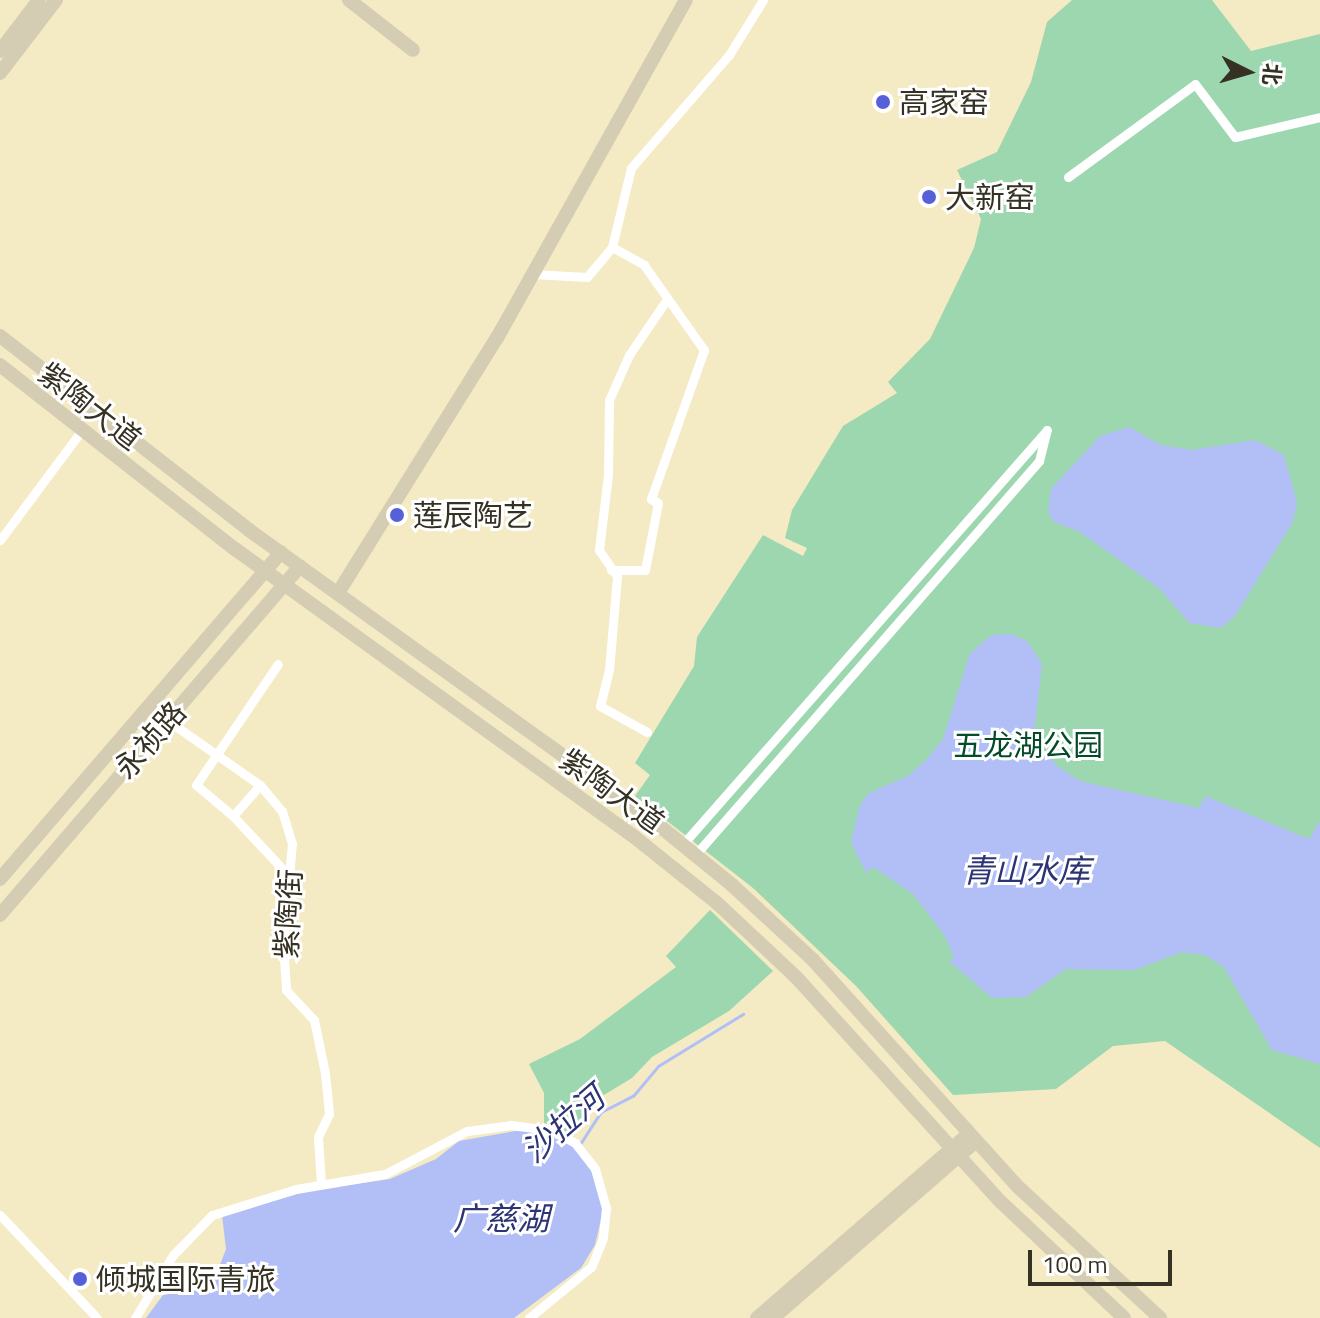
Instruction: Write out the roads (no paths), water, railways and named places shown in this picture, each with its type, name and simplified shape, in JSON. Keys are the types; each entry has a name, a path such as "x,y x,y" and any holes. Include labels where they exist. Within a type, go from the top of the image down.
{"main road":[{"path":"0,51 39,0"},
{"path":"0,73 56,0"},
{"path":"349,0 413,50"},
{"path":"338,593 532,274 686,0"},
{"name":"紫陶大道","path":"0,336 281,552 696,854 813,960 972,1138 1160,1318"},
{"name":"紫陶大道","path":"0,365 265,570 632,835 717,903 796,977 955,1154 1124,1318"},
{"name":"永祯路","path":"0,879 281,552"},
{"name":"永祯路","path":"0,915 300,566"},
{"path":"773,1318 972,1138"},
{"path":"757,1318 955,1154"}],"street":[{"path":"532,274 587,277 612,247 631,168 729,55 763,0"},
{"path":"1068,177 1195,84 1235,137 1320,117"},
{"path":"611,570 645,570 658,503 651,499 705,358 696,333 641,263 612,247"},
{"path":"647,732 600,706 609,670 617,576 599,550 608,474 609,400 629,355 667,299"},
{"path":"0,540 82,430"},
{"path":"683,844 1047,430 1037,463 696,854"},
{"path":"278,664 196,785 266,845 290,877"},
{"name":"紫陶街","path":"167,720 217,758 260,785 282,811 292,843 283,943 286,990 314,1020 325,1073 329,1114 318,1137 321,1184"},
{"path":"233,816 260,785"},
{"path":"135,1318 173,1255 203,1221 222,1211 321,1184 399,1169 452,1137 487,1127 541,1128 575,1143 591,1160 606,1208 598,1255 582,1278 529,1318"},
{"path":"0,1215 97,1318"}],"water":[{"path":"1129,427 1161,445 1191,450 1255,440 1284,455 1297,502 1293,522 1235,616 1221,628 1189,623 1161,590 1080,532 1054,522 1048,512 1051,489 1100,436"},
{"name":"青山水库","path":"1011,634 1027,641 1042,664 1035,726 1041,745 1057,766 1080,781 1199,808 1205,796 1309,839 1320,821 1320,1064 1272,1050 1224,967 1205,955 1182,952 1134,970 1066,969 1026,997 992,998 949,961 954,958 945,936 913,894 873,867 866,873 851,842 860,805 869,793 908,776 926,760 943,739 970,653 992,635"},
{"name":"广慈湖","path":"527,1129 571,1139 597,1177 603,1211 595,1245 581,1268 514,1318 146,1318 163,1295 196,1290 218,1270 226,1249 222,1215 308,1191 390,1179 436,1159 459,1141"}],"waterway":[{"name":"沙拉河","path":"580,1144 601,1112 633,1096 658,1066 743,1014"}],"place":[{"name":"高家窑","path":"883,102"},
{"name":"大新窑","path":"929,197"},
{"name":"莲辰陶艺","path":"397,515"},
{"name":"倾城国际青旅","path":"80,1279"}],"park label":[{"name":"五龙湖公园","path":"1028,745"}]}
